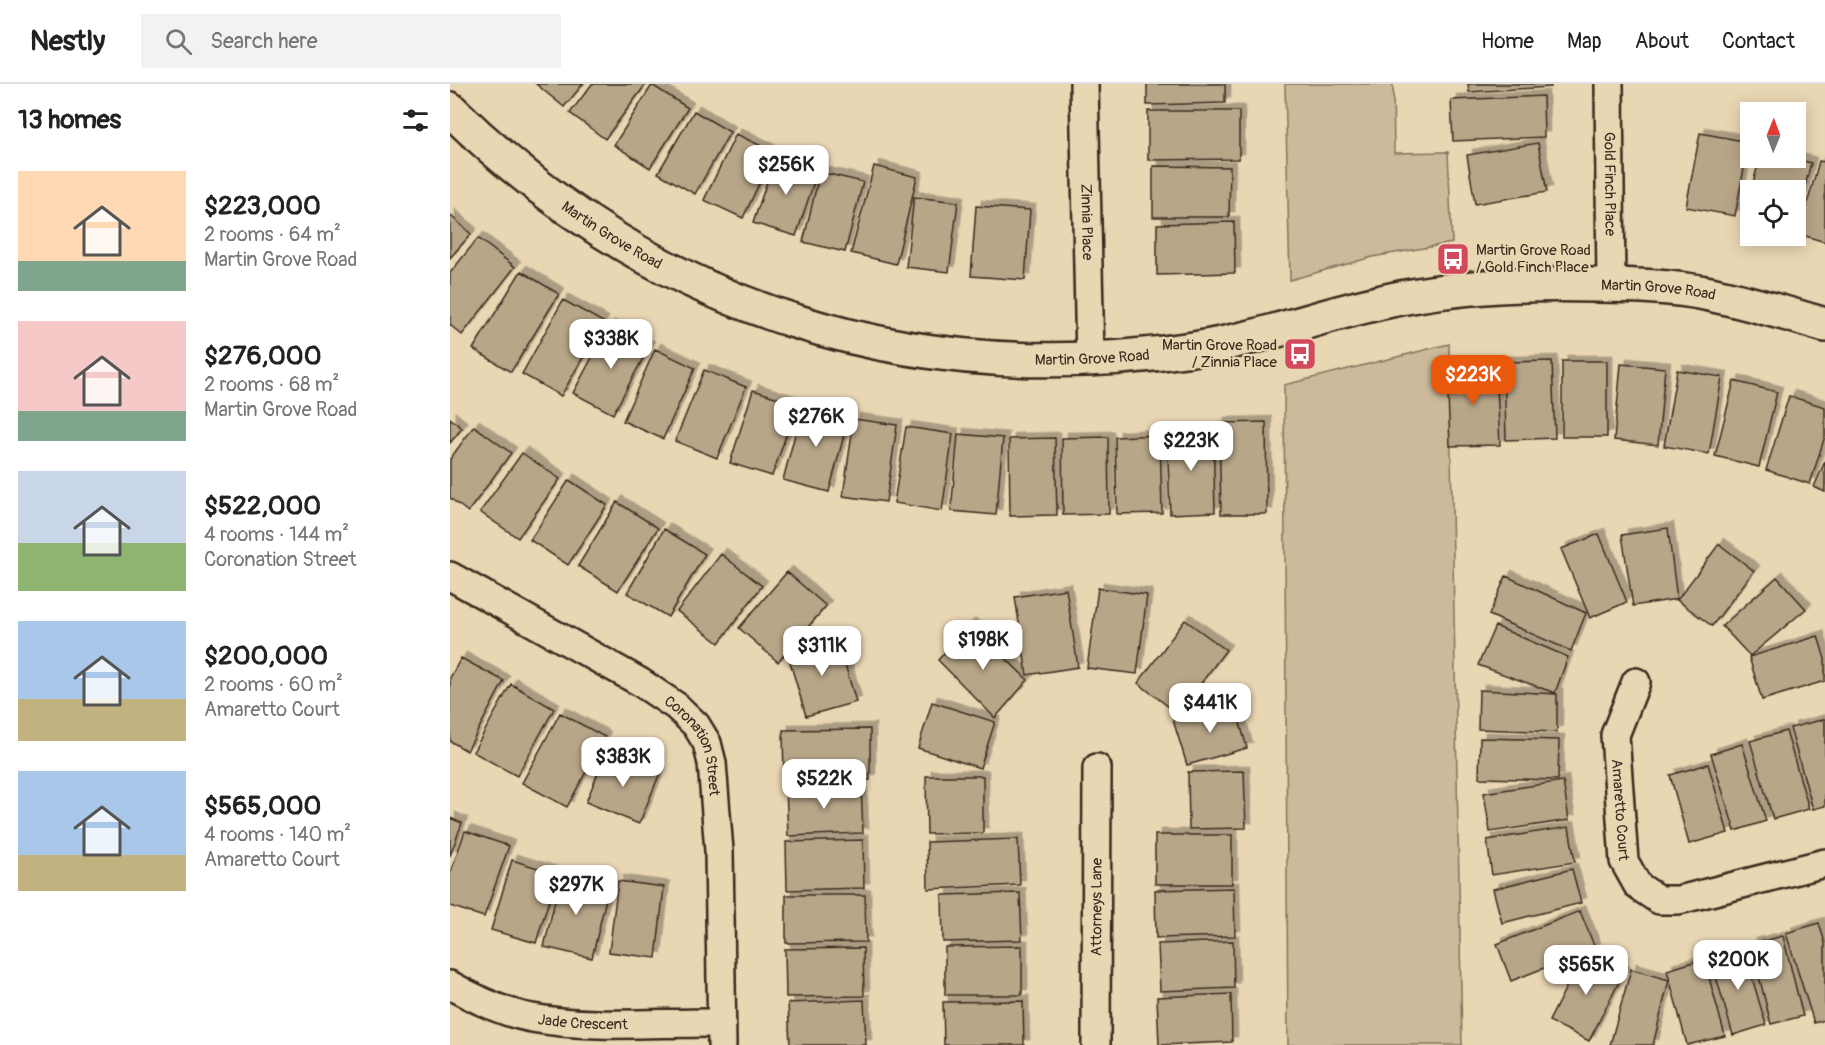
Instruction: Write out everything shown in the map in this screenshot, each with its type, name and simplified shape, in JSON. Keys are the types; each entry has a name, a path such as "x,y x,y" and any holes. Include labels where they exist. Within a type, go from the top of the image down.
{"street":[{"name":"Zinnia Place","path":"1083,84 1090,359"},
{"name":"Gold Finch Place","path":"1609,84 1611,285"},
{"name":"Martin Grove Road","path":"450,109 545,192 604,232 664,268 733,299 790,320 858,340 916,351 1020,361 1090,359 1197,349 1263,334 1358,307 1457,289 1536,284 1656,286 1704,293 1825,325"},
{"name":"Coronation Street","path":"450,576 640,682 676,706 696,725 707,743 712,762 719,851 722,1034"},
{"name":"Amaretto Court","path":"1636,682 1615,735 1624,861 1638,886 1659,900 1679,900 1825,863"},
{"name":"Attorneys Lane","path":"1096,1045 1097,768"},
{"name":"Jade Crescent","path":"450,985 479,1001 530,1018 722,1034"}],"shaded area":[{"path":"1285,84 1393,84 1394,153 1448,152 1452,243 1372,257 1290,280"},
{"path":"1449,344 1462,1045 1288,1045 1284,385"}],"building":[{"path":"536,84 583,84 564,107"},
{"path":"592,84 646,84 605,139 570,113"},
{"path":"1147,84 1225,84 1225,103 1147,105"},
{"path":"1468,84 1550,84 1551,87 1469,92"},
{"path":"652,85 688,108 650,168 614,145"},
{"path":"1543,96 1544,137 1453,141 1451,100"},
{"path":"694,111 730,132 695,194 658,173"},
{"path":"1148,111 1239,111 1239,159 1148,160"},
{"path":"1700,133 1740,140 1740,168 1744,168 1735,216 1686,207"},
{"path":"736,134 774,152 743,218 704,200"},
{"path":"1538,143 1547,192 1475,204 1467,155"},
{"path":"776,155 818,170 796,236 753,223"},
{"path":"1819,161 1825,162 1825,242 1806,236 1806,208"},
{"path":"1806,162 1811,163 1806,182 1806,180 1754,180 1757,168 1806,168"},
{"path":"874,166 917,177 896,264 851,253"},
{"path":"1153,166 1230,167 1229,217 1153,217"},
{"path":"820,172 863,182 845,252 803,242"},
{"path":"914,197 958,202 949,272 906,267"},
{"path":"976,206 1030,210 1025,280 971,276"},
{"path":"450,215 471,234 450,258"},
{"path":"1234,222 1235,273 1157,275 1157,224"},
{"path":"478,238 515,267 462,335 450,325 450,273"},
{"path":"521,271 559,294 511,372 473,349"},
{"path":"563,300 603,322 561,396 522,374"},
{"path":"609,326 649,347 613,414 573,393"},
{"path":"655,349 695,368 663,439 623,421"},
{"path":"1552,361 1555,438 1506,440 1504,362"},
{"path":"1562,361 1607,361 1607,437 1562,437"},
{"path":"1621,364 1665,368 1658,445 1614,440"},
{"path":"1496,366 1500,445 1450,446 1447,368"},
{"path":"704,370 746,387 717,458 675,441"},
{"path":"1677,370 1722,377 1709,454 1664,446"},
{"path":"1734,381 1777,392 1759,467 1715,456"},
{"path":"753,390 797,404 772,476 730,463"},
{"path":"1789,396 1825,407 1825,436 1810,484 1766,470"},
{"path":"803,404 849,416 829,492 783,480"},
{"path":"450,418 462,428 450,443"},
{"path":"854,419 897,425 886,502 843,496"},
{"path":"1266,422 1267,514 1221,514 1219,423"},
{"path":"474,426 511,453 468,512 450,498 450,459"},
{"path":"906,427 953,434 942,511 894,503"},
{"path":"1213,430 1215,512 1170,514 1167,432"},
{"path":"958,434 1003,438 996,515 951,511"},
{"path":"1160,435 1162,513 1117,514 1115,437"},
{"path":"1108,437 1109,514 1063,515 1062,438"},
{"path":"1055,438 1057,515 1010,516 1009,439"},
{"path":"522,453 560,479 518,538 480,512"},
{"path":"1825,461 1825,492 1814,487"},
{"path":"569,480 607,505 568,565 530,540"},
{"path":"617,502 658,528 618,591 578,566"},
{"path":"1668,528 1677,599 1633,606 1622,535"},
{"path":"664,529 705,554 668,617 627,593"},
{"path":"1599,534 1627,602 1590,618 1561,549"},
{"path":"1719,544 1754,571 1712,626 1677,600"},
{"path":"721,554 762,586 719,643 677,611"},
{"path":"787,572 826,606 778,662 739,628"},
{"path":"1506,576 1586,613 1571,651 1489,615"},
{"path":"1777,577 1806,609 1750,656 1722,626"},
{"path":"1098,588 1147,595 1137,674 1087,668"},
{"path":"1066,589 1078,667 1027,675 1015,597"},
{"path":"1185,620 1226,650 1178,714 1138,683"},
{"path":"970,624 1028,680 995,718 938,660"},
{"path":"1495,626 1568,657 1555,693 1478,665"},
{"path":"1818,636 1825,659 1825,681 1762,700 1749,657"},
{"path":"837,637 856,702 806,716 787,652"},
{"path":"461,658 504,681 467,751 450,741 450,678"},
{"path":"511,684 554,709 517,776 473,752"},
{"path":"1479,690 1557,694 1557,732 1478,729"},
{"path":"932,702 995,722 980,768 918,748"},
{"path":"1234,702 1247,748 1187,765 1173,720"},
{"path":"560,713 605,737 567,807 522,783"},
{"path":"1825,719 1825,806 1813,809 1790,728"},
{"path":"870,729 870,780 784,781 783,730"},
{"path":"1786,731 1809,809 1773,819 1750,741"},
{"path":"1480,738 1559,740 1558,780 1479,778"},
{"path":"1742,744 1766,821 1735,831 1711,754"},
{"path":"607,751 660,773 639,824 586,802"},
{"path":"1708,764 1728,833 1689,844 1670,775"},
{"path":"1244,771 1246,828 1189,829 1188,772"},
{"path":"926,776 983,776 983,833 927,834"},
{"path":"1563,781 1569,820 1490,832 1484,793"},
{"path":"861,785 863,833 788,836 786,788"},
{"path":"450,818 462,823 450,856"},
{"path":"1569,827 1575,862 1492,875 1487,840"},
{"path":"465,831 509,846 484,917 450,906 450,874"},
{"path":"1155,835 1232,835 1232,884 1155,884"},
{"path":"1018,839 1020,885 928,889 927,842"},
{"path":"863,840 864,888 787,890 786,842"},
{"path":"512,860 557,874 536,943 491,930"},
{"path":"1572,869 1581,903 1502,923 1493,889"},
{"path":"561,874 609,886 592,958 544,947"},
{"path":"618,881 664,887 656,958 609,952"},
{"path":"1234,888 1235,936 1156,938 1155,890"},
{"path":"1020,893 1022,940 943,942 942,895"},
{"path":"786,895 865,895 866,942 786,943"},
{"path":"1580,911 1595,948 1511,981 1497,944"},
{"path":"1819,923 1825,943 1825,1020 1814,1023 1786,933"},
{"path":"1783,936 1803,1016 1771,1024 1751,944"},
{"path":"1233,941 1234,988 1160,991 1158,944"},
{"path":"1022,946 1022,995 945,995 945,947"},
{"path":"1743,947 1766,1025 1733,1035 1710,956"},
{"path":"863,948 864,996 786,997 785,949"},
{"path":"1584,952 1624,972 1589,1041 1549,1021"},
{"path":"1704,959 1725,1036 1687,1045 1667,970"},
{"path":"1631,969 1669,980 1653,1045 1610,1045"},
{"path":"1231,994 1232,1042 1159,1045 1157,997"},
{"path":"864,1000 866,1045 790,1045 788,1003"},
{"path":"1023,1001 1024,1045 944,1045 943,1002"}],"place":[{"name":"Martin Grove Road / Gold Finch Place","path":"1453,259"},
{"name":"Martin Grove Road / Zinnia Place","path":"1300,354"}]}
